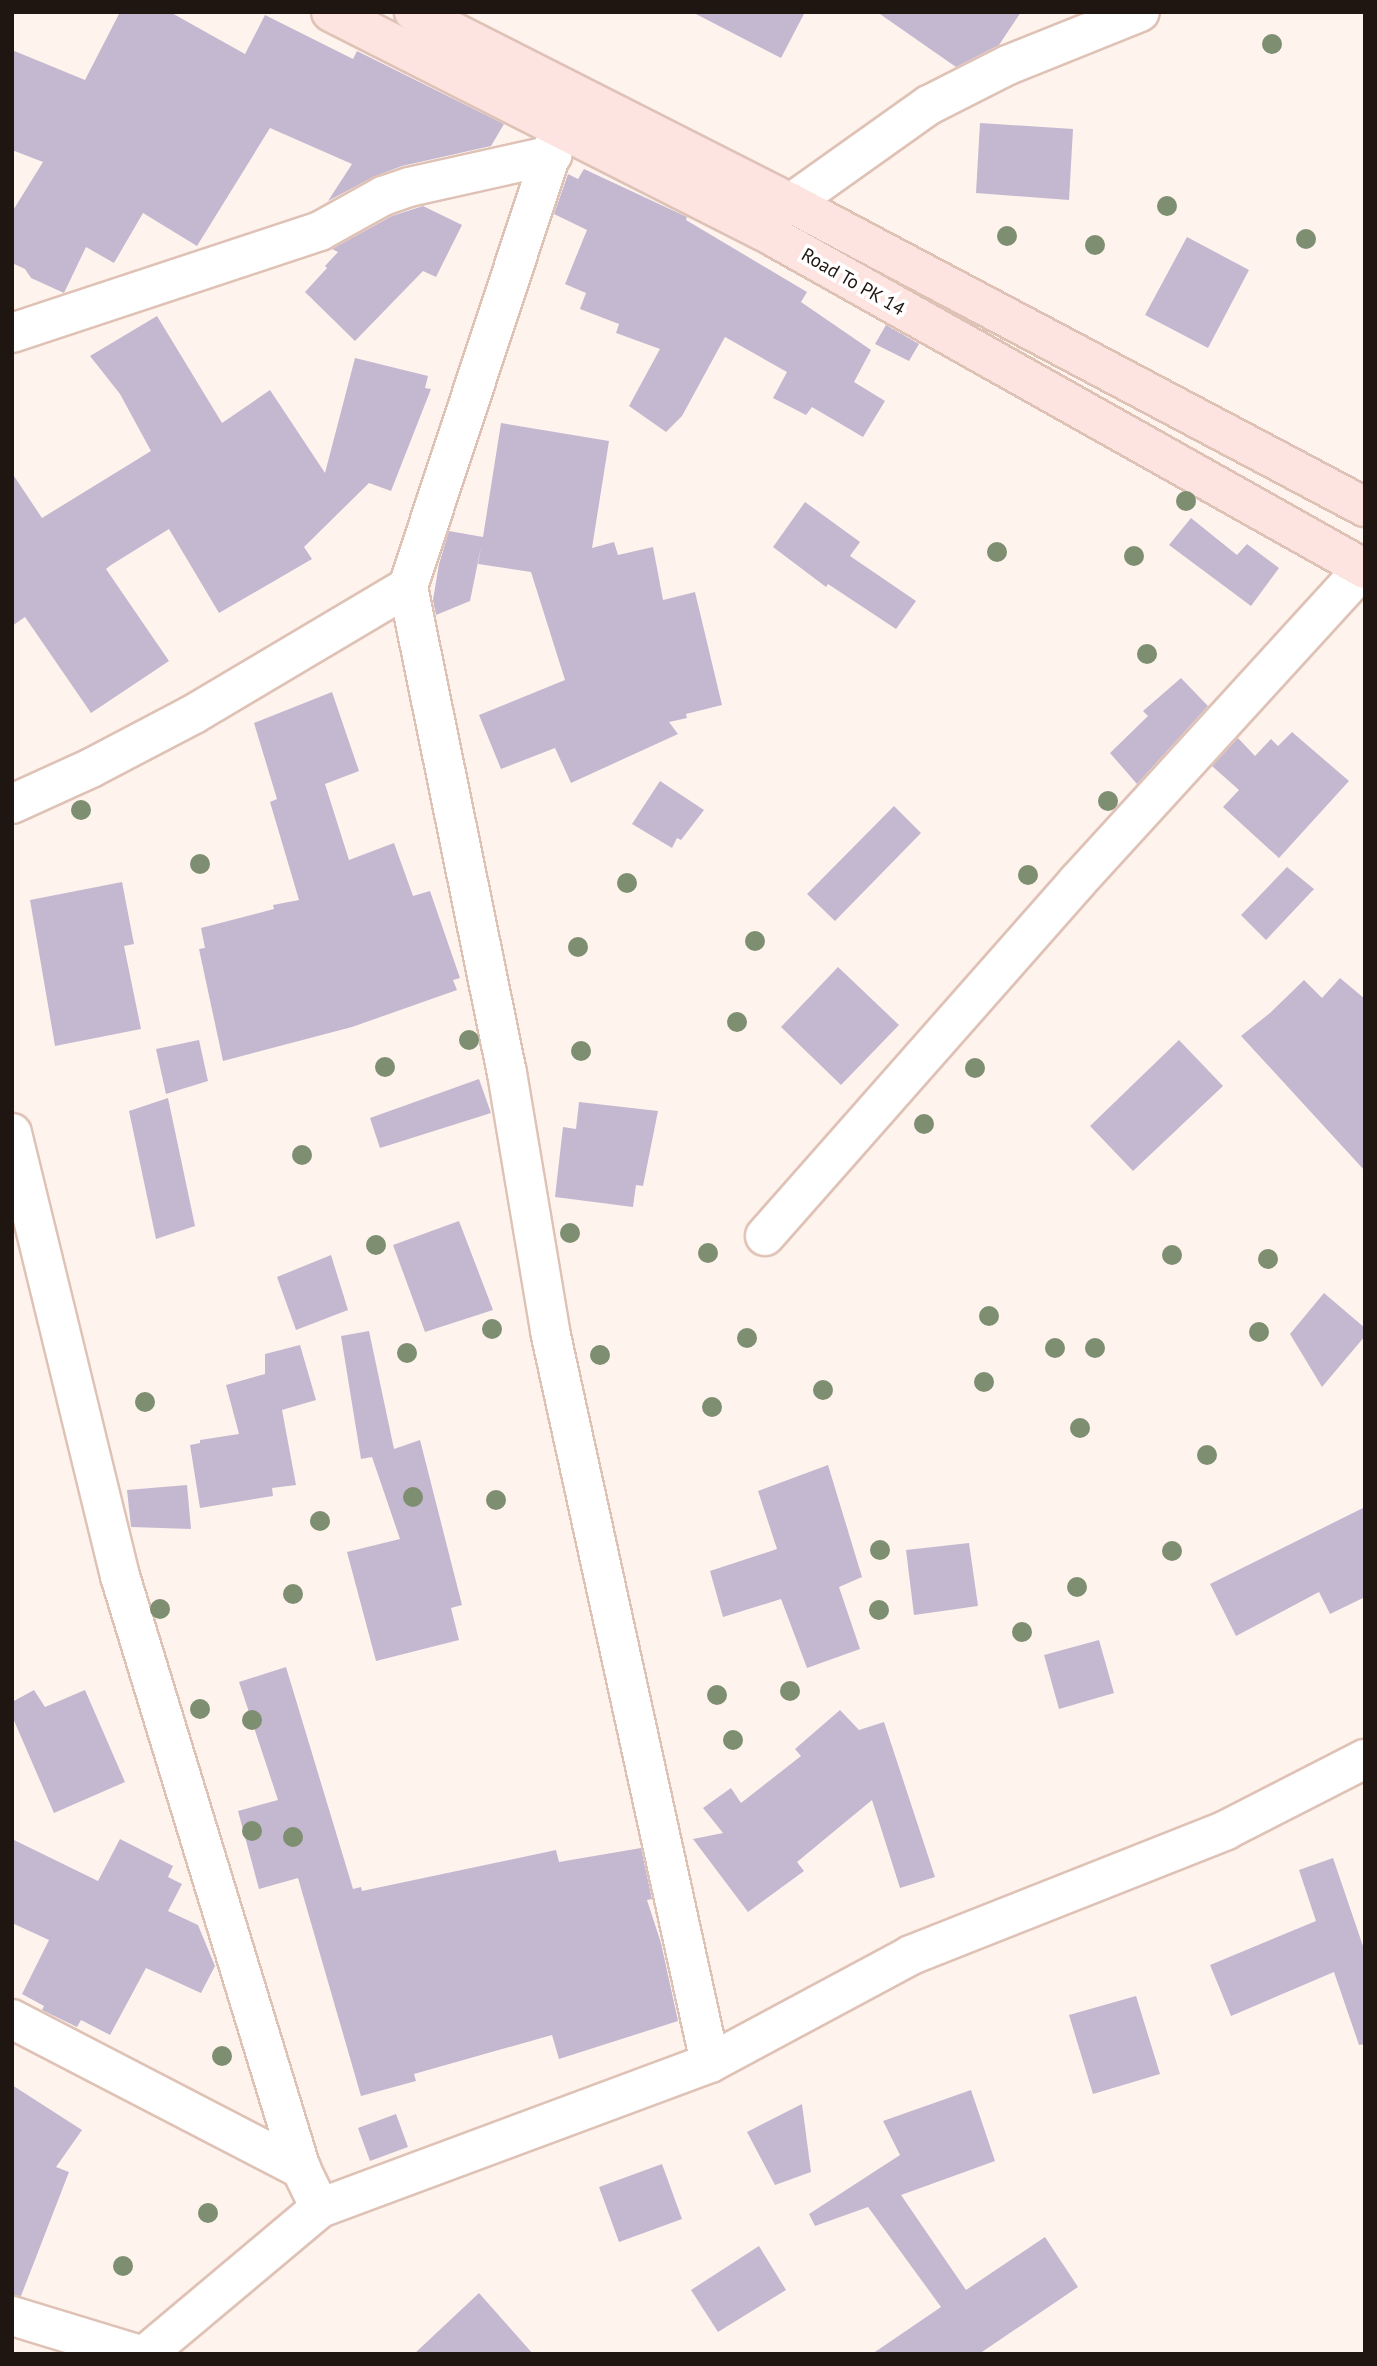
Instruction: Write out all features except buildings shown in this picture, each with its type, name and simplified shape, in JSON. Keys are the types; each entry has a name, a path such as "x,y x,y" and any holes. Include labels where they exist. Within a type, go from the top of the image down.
{"main road":[{"name":"Road To PK 14","path":"331,12 556,141 774,237 1211,485 1364,568"},
{"name":"Road To PK 14","path":"414,12 791,203 1365,507"}],"street":[{"path":"791,203 929,105 1008,65 1140,12"},
{"path":"12,333 320,230 383,196 556,141"},
{"path":"556,141 408,586 507,1073 550,1331 710,2063"},
{"path":"765,1236 1068,892 1364,568"},
{"path":"12,804 91,768 194,714 408,586"},
{"path":"12,1133 120,1576 301,2169 320,2208"},
{"path":"146,2354 320,2208 710,2063 911,1955 1226,1830 1365,1759"},
{"path":"12,2020 301,2169"},
{"path":"12,2316 137,2354"}]}
